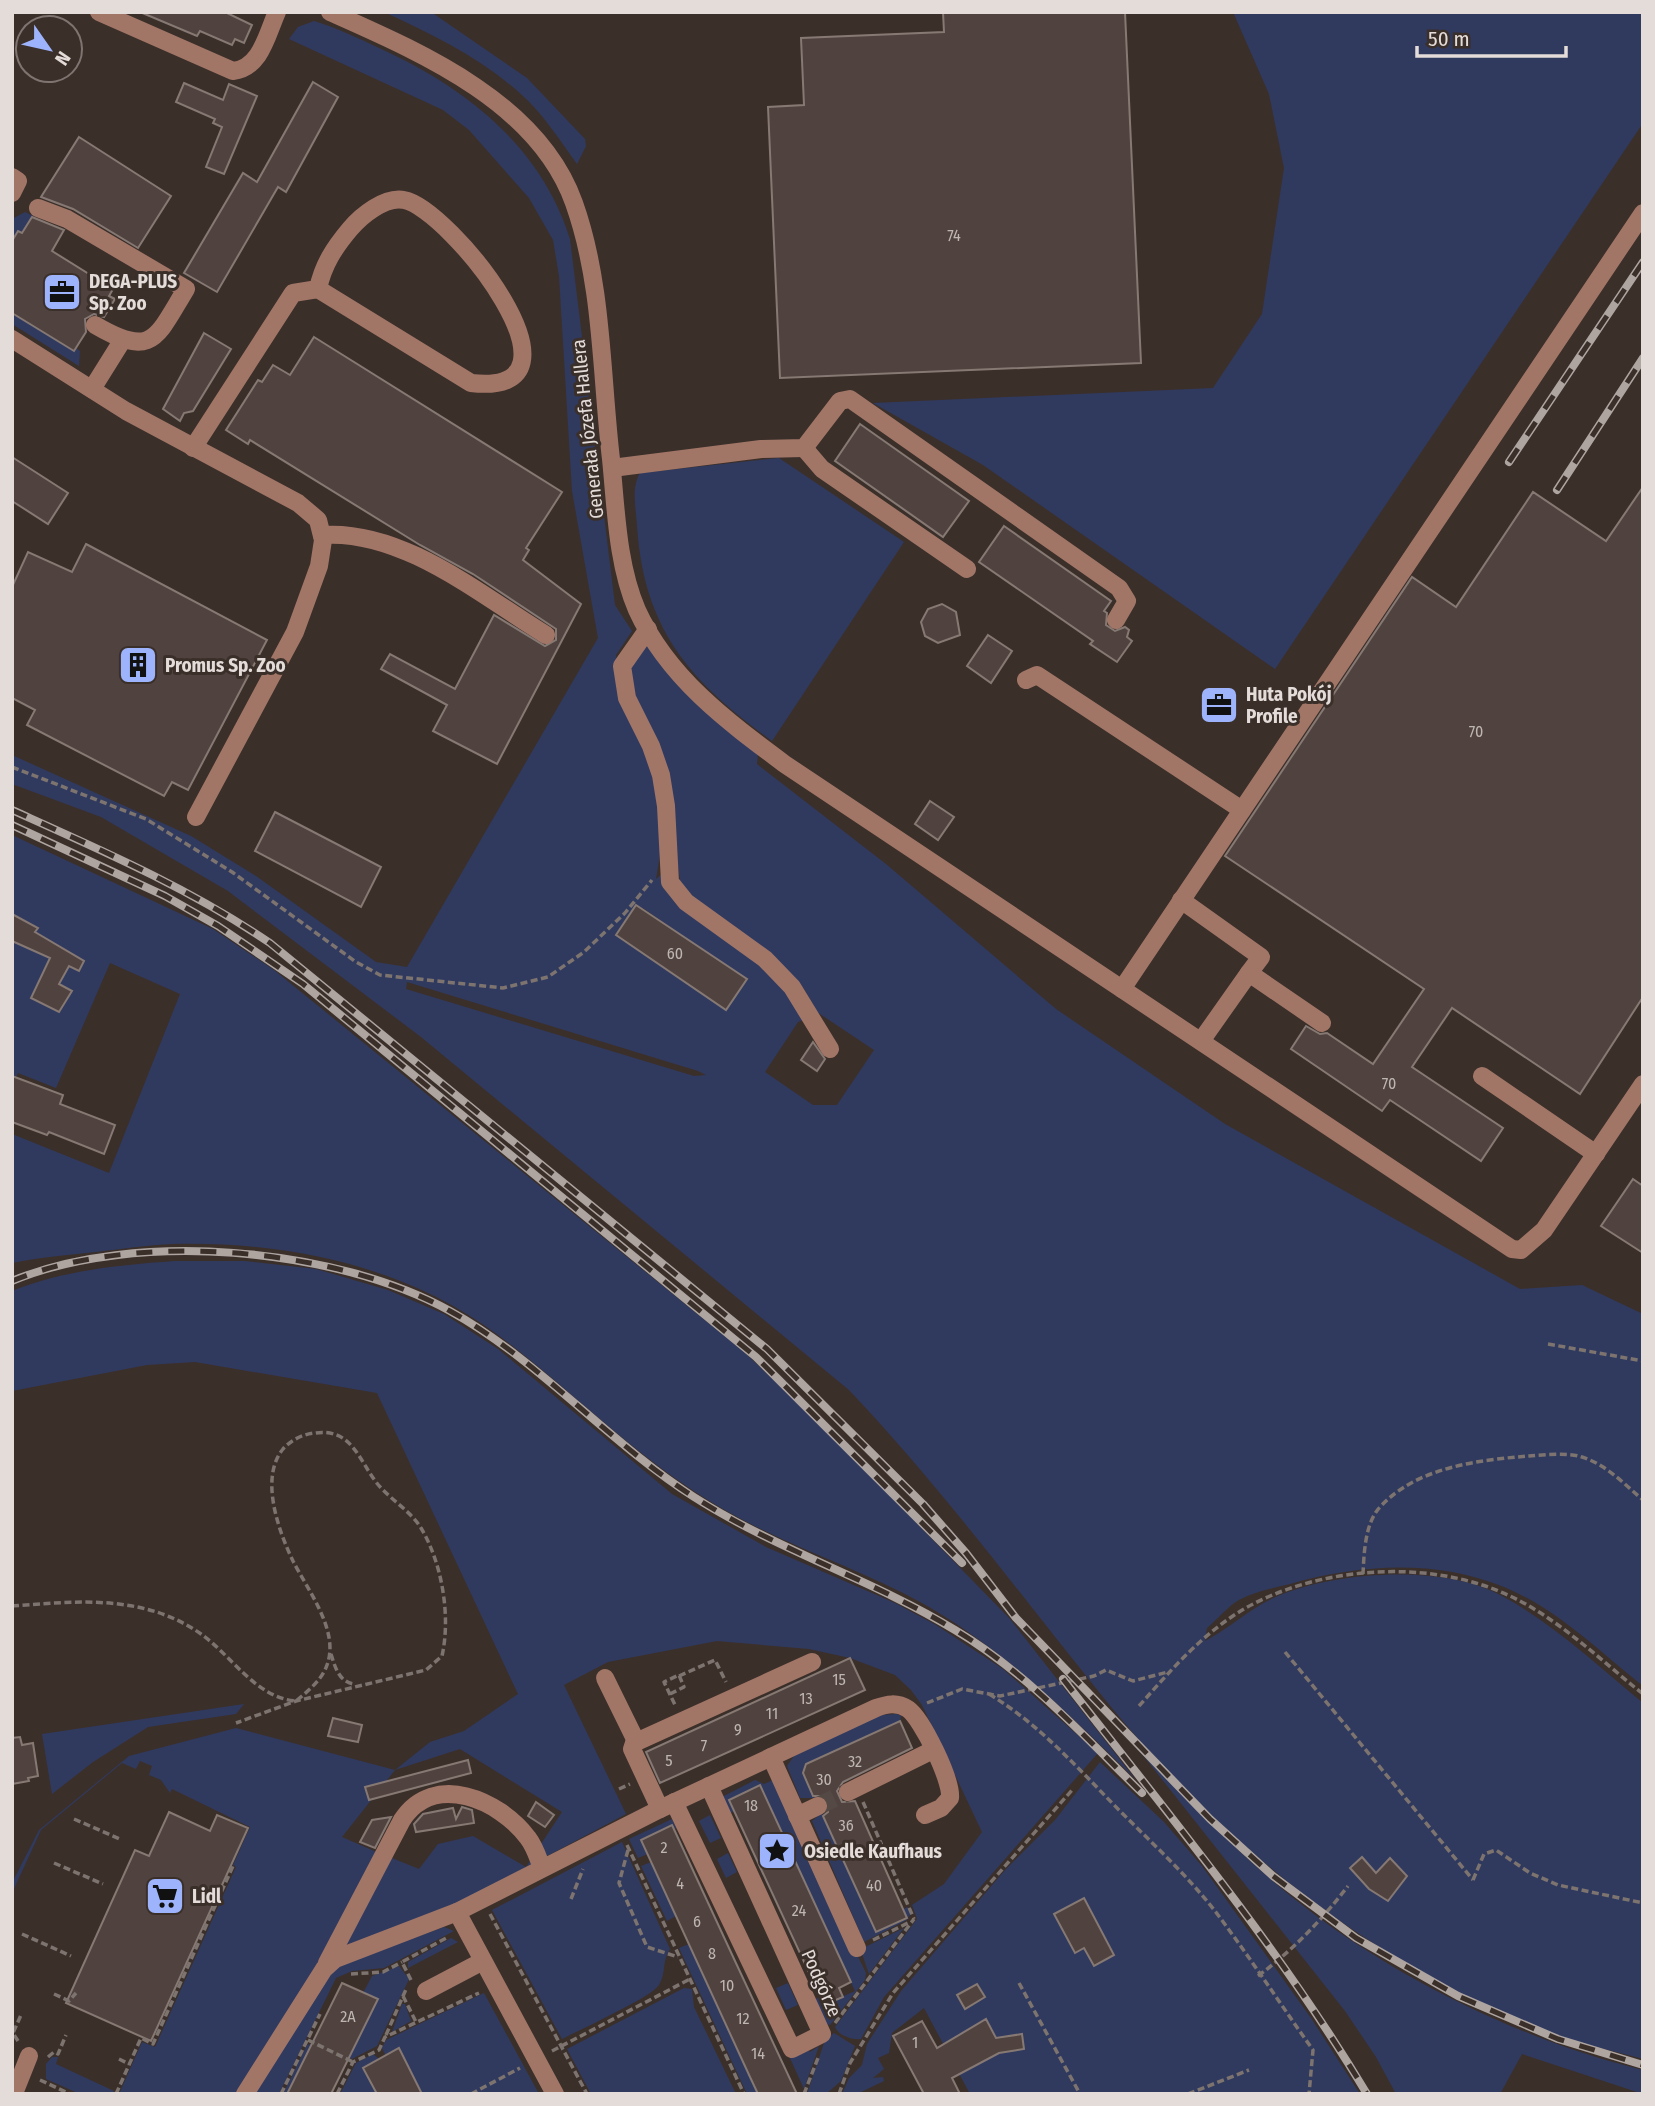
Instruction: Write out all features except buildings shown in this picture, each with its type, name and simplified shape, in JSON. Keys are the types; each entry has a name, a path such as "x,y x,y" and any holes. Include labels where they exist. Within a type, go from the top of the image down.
{"street":[{"path":"99,12 233,71 242,70 257,57 277,12"},
{"name":"Generała Józefa Hallera","path":"330,12 433,59 481,90 513,117 556,169 573,200 580,222 594,291 624,566 637,610 685,681 722,718 786,765 1512,1249 1521,1250 1544,1230 1643,1084"},
{"path":"12,177 18,181 12,193"},
{"path":"193,448 293,293 318,289 471,383 498,385 511,378 521,366 524,345 499,296 448,229 424,207 402,199 382,204 358,219 322,269 318,289"},
{"path":"38,208 67,219 186,289 160,332 152,339 122,341 95,324"},
{"path":"1122,989 1643,213"},
{"path":"12,339 193,448 298,503 318,520 321,536 318,566 295,632 195,817"},
{"path":"92,389 122,341"},
{"path":"612,467 761,449 804,447 840,401 850,399 1119,588 1127,601 1116,620"},
{"path":"804,447 822,469 967,569"},
{"path":"321,536 344,534 392,544 546,635"},
{"path":"648,629 622,666 627,698 651,746 661,775 666,806 670,883 686,902 765,959 792,987 830,1049"},
{"path":"1026,680 1037,675 1242,810"},
{"path":"1181,900 1261,957 1201,1041"},
{"path":"1249,973 1322,1023"},
{"path":"1482,1076 1596,1154"},
{"path":"667,1806 632,1749 636,1741 812,1662"},
{"path":"605,1678 636,1741"},
{"path":"324,1969 354,1950 457,1912 667,1806 890,1703 908,1709 933,1750 949,1784 950,1798 941,1808 925,1815"},
{"path":"853,1789 933,1750"},
{"path":"771,1757 857,1948"},
{"name":"Podgórze","path":"667,1806 792,2049 822,2034 709,1786"},
{"path":"245,2094 324,1969 402,1820 419,1802 435,1795 452,1793 487,1803 527,1837 542,1868"},
{"path":"797,1816 818,1806"},
{"path":"457,1912 555,2094"},
{"path":"426,1991 483,1961"},
{"path":"16,2091 31,2054"}],"path":[{"path":"12,768 146,820 232,872 356,962 380,975 503,988 548,977 584,952 625,913 668,859"},
{"path":"1548,1344 1643,1361"},
{"path":"236,1723 296,1701 360,1685 434,1666 442,1657 447,1623 433,1555 420,1527 377,1484 352,1443 341,1435 327,1432 295,1438 282,1451 274,1468 272,1486 284,1540 317,1600 340,1676 348,1683 360,1685"},
{"path":"1363,1574 1365,1543 1378,1508 1415,1482 1452,1467 1490,1459 1544,1455 1581,1456 1608,1469 1643,1500"},
{"path":"1139,1706 1204,1639 1243,1610 1276,1593 1306,1584 1363,1574 1395,1572 1451,1577 1502,1592 1565,1632 1643,1694"},
{"path":"12,1606 85,1601 129,1604 156,1611 201,1634 270,1695 296,1701"},
{"path":"296,1701 321,1676 328,1664 330,1650"},
{"path":"1285,1652 1473,1880 1484,1854 1496,1850 1530,1873 1558,1885 1643,1903"},
{"path":"682,1720 664,1682 715,1660 733,1697"},
{"path":"908,1709 962,1689 1000,1696 1034,1690 1106,1670 1133,1681 1170,1672"},
{"path":"670,1694 684,1687 679,1676"},
{"path":"989,1694 1032,1723 1154,1841 1217,1914 1258,1976 1313,2050 1309,2094"},
{"path":"853,1789 914,1919"},
{"path":"839,2094 850,2063 893,1993 1073,1789"},
{"path":"74,1819 122,1840"},
{"path":"620,1829 744,2094"},
{"path":"628,1848 619,1883 647,1947 679,1957"},
{"path":"54,1863 103,1884"},
{"path":"116,2094 141,2038 153,2044 233,1866"},
{"path":"571,1899 584,1866"},
{"path":"1258,1976 1292,1950 1325,1916 1348,1886"},
{"path":"487,1909 587,2094"},
{"path":"870,1978 857,1948 914,1919"},
{"path":"830,2030 914,1919"},
{"path":"22,1934 71,1956"},
{"path":"344,1978 352,1973 383,1972 402,1962"},
{"path":"471,2094 690,1979"},
{"path":"1019,1983 1080,2094"},
{"path":"337,2094 353,2062 379,2050 385,2036 498,1987"},
{"path":"54,1994 69,2001 76,1993"},
{"path":"403,1996 416,2022"},
{"path":"281,2094 324,2005"},
{"path":"21,2014 13,2033 31,2054 58,2054 66,2035"},
{"path":"308,2040 353,2062"},
{"path":"804,2094 821,2048"},
{"path":"119,2059 129,2064"},
{"path":"1188,2094 1249,2070"}],"shaded area":[{"path":"384,12 431,12 527,78 585,139 586,146 577,164 538,112 508,83 457,49"},
{"path":"1233,12 1643,12 1643,123 1275,669 983,465 873,403 1213,388 1262,314 1284,168 1269,94"},
{"path":"314,21 331,27 411,64 470,101 496,123 519,148 540,175 557,206 570,239 615,605 632,631 616,655 620,687 630,718 654,767 660,790 662,828 656,879 664,872 670,888 691,913 763,963 782,982 806,1019 798,1022 765,1072 813,1105 837,1105 874,1050 817,1012 804,989 770,954 693,898 680,881 666,777 657,746 632,697 627,669 648,639 670,673 696,703 758,753 757,764 886,864 1056,1009 1225,1124 1520,1289 1582,1285 1643,1314 1643,1686 1577,1632 1523,1596 1478,1578 1424,1568 1343,1572 1257,1592 1227,1609 1207,1628 1205,1641 1268,1601 1302,1588 1330,1581 1391,1575 1451,1579 1502,1596 1540,1619 1643,1703 1643,2059 1555,2035 1490,2008 1427,1976 1367,1939 1309,1898 1254,1854 1153,1756 949,1504 849,1390 421,1037 228,891 101,817 12,784 12,755 191,836 256,876 376,962 407,967 598,638 572,491 559,276 553,240 529,198 469,130 443,110 289,39 298,27","holes":["643,908 740,976 720,1006 622,940","407,982 698,1071 706,1075 694,1076 406,989"]},
{"path":"25,212 33,216 22,233 12,241 12,219"},
{"path":"12,313 74,351 76,348 80,351 79,366 12,324"},
{"path":"779,458 904,542 772,741 743,719 696,675 661,625 641,563 635,492 640,473"},
{"path":"12,835 213,929 274,970 744,1352 809,1413 1010,1619 1136,1780 1035,1684 952,1621 898,1590 797,1546 723,1509 635,1448 498,1335 462,1311 424,1291 343,1262 259,1247 216,1244 154,1245 12,1263 12,1134 109,1173 180,994 110,963 56,1088 18,1073 12,1086"},
{"path":"175,1261 245,1261 316,1269 388,1290 444,1314 498,1349 672,1494 766,1547 895,1603 936,1625 1003,1669 1098,1753 884,1997 861,2039 846,2037 835,2027 917,1919 912,1905 944,1884 982,1832 922,1705 911,1690 895,1675 850,1658 809,1649 717,1641 608,1662 564,1685 626,1814 454,1906 337,1950 387,1856 419,1869 438,1844 473,1836 526,1867 562,1812 460,1749 395,1770 430,1742 464,1731 518,1694 377,1393 195,1362 147,1365 12,1391 12,1291 72,1273"},
{"path":"244,1704 236,1714 148,1727 93,1762 52,1794 42,1734"},
{"path":"880,1715 901,1716 900,1721 806,1764 803,1774 814,1798 800,1798 787,1766 794,1756"},
{"path":"236,1728 395,1770 342,1837 381,1854 321,1967 238,2094 119,2094 142,2042 155,2047 236,1867 233,1865 250,1827 172,1789 170,1793 161,1780 149,1775 152,1766 140,1761 136,1769 122,1763 41,1830 12,1893 12,1883 39,1830 129,1756"},
{"path":"1138,1749 1251,1862 1330,1926 1414,1979 1458,2002 1550,2041 1643,2070 1643,2094 1522,2054 1500,2094 1396,2094 1376,2057 1345,2011"},
{"path":"1100,1762 1164,1822 1202,1866 1311,2018 1360,2094 970,2094 924,2008 892,2033 889,2053 878,2058 884,2069 873,2078 883,2077 884,2081 857,2094 842,2094 849,2078 862,2065 867,2044 901,1991 1006,1869 1055,1820"},
{"path":"755,1780 764,1784 773,1780 866,1973 865,1980 830,2025 825,2024 811,2001 820,1997 824,2005 855,1991 760,1786 730,1799 735,1811 730,1813 722,1797"},
{"path":"822,1813 876,1932 907,1919 903,1909 908,1907 911,1913 907,1920 864,1942 812,1821"},
{"path":"710,1815 721,1838 710,1843 699,1821"},
{"path":"672,1819 677,1830 672,1825 642,1840 648,1854 638,1858 629,1839"},
{"path":"622,1842 670,1949 663,1976 659,1985 643,1997 562,2039 492,1910"},
{"path":"728,1853 737,1872 726,1878 717,1859"},
{"path":"651,1862 676,1916 667,1921 641,1866"},
{"path":"444,1927 454,1931 384,1968 352,1971 336,1978 279,2094 254,2094 326,1978 341,1964"},
{"path":"904,1928 869,1974 861,1951 863,1948"},
{"path":"451,1938 458,1942 408,1968 408,1962"},
{"path":"689,1944 758,2094 747,2094 679,1948"},
{"path":"399,1966 409,1979 377,2046 352,2059 339,2052 354,2049 378,2000 363,1993 372,1976"},
{"path":"788,1983 798,2005 786,2010 776,1988"},
{"path":"684,1988 692,1989 694,2007 736,2094 591,2094 567,2049"},
{"path":"484,1993 539,2094 422,2094 399,2048 386,2056 382,2048 386,2040"},
{"path":"402,2004 405,2004 411,2021 392,2032"},
{"path":"834,2033 855,2046 841,2081 826,2094 807,2094 825,2040"},
{"path":"307,2045 324,2050 308,2053 287,2094 283,2094"},
{"path":"819,2046 804,2089 790,2058 806,2048 810,2052"},
{"path":"373,2054 379,2059 363,2068 377,2094 340,2094 356,2063"},
{"path":"52,2057 58,2057 56,2064 114,2091 112,2094 80,2094 46,2079 46,2064"}],"tunnel":[{"path":"818,1806 848,1792"}],"railway":[{"path":"1509,462 1643,262"},
{"path":"1557,490 1643,358"},
{"path":"12,810 176,887 270,943 767,1349 923,1504 966,1553 1016,1618 1210,1819 1273,1876 1356,1938 1458,1996 1558,2039 1643,2065"},
{"path":"12,825 165,896 218,926 303,984 756,1357 962,1563"},
{"path":"12,1281 61,1265 116,1255 174,1251 234,1253 293,1260 350,1272 403,1289 450,1311 514,1353 632,1452 694,1497 758,1533 923,1612 981,1647 1030,1685 1142,1793"},
{"path":"1063,1679 1260,1934 1367,2094"}],"place":[{"name":"DEGA-PLUS Sp. Zoo","path":"62,292"},
{"name":"Promus Sp. Zoo","path":"138,665"},
{"name":"Huta Pokój Profile","path":"1219,705"},
{"name":"Osiedle Kaufhaus","path":"777,1851"},
{"name":"Lidl","path":"165,1896"}]}
